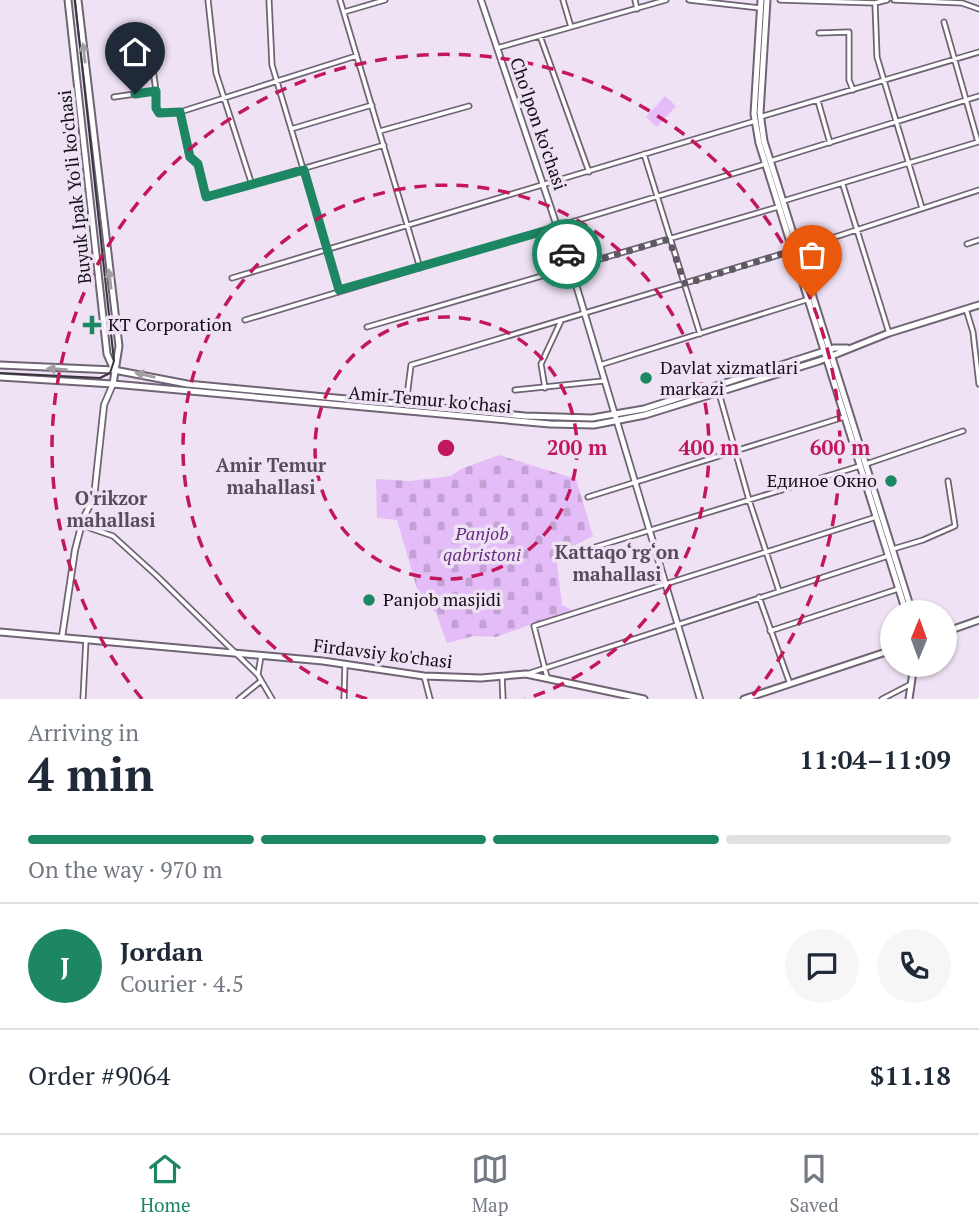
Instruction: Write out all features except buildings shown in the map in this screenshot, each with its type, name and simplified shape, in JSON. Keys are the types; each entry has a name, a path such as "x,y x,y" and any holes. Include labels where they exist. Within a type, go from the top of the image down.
{"main road":[{"name":"Buyuk Ipak Yo'li ko'chasi","path":"68,0 107,354 114,370"},
{"name":"Buyuk Ipak Yo'li ko'chasi","path":"78,0 119,346 113,384"},
{"path":"761,0 763,8 758,119 768,162 827,354 908,600"},
{"path":"763,8 767,0"},
{"path":"794,250 806,300 827,354 844,417 863,465 902,600"},
{"name":"Amir Temur ko'chasi","path":"615,418 979,305"},
{"name":"Amir Temur ko'chasi","path":"0,365 114,370 187,384 406,404 550,424 615,418 719,393 827,354"},
{"name":"Amir Temur ko'chasi","path":"0,377 458,412"},
{"path":"957,628 979,620"},
{"name":"Firdavsiy ko'chasi","path":"0,632 233,652 424,676 526,674 644,699"},
{"path":"744,699 880,654"},
{"path":"909,699 912,677"}],"street":[{"path":"208,0 216,73 226,97 252,185"},
{"path":"269,0 270,51 277,81 339,290"},
{"path":"340,0 420,268"},
{"path":"344,12 385,0"},
{"name":"Cho'lpon ko'chasi","path":"481,0 545,185 701,699"},
{"path":"563,0 571,27"},
{"path":"635,0 638,9"},
{"path":"497,48 666,0"},
{"path":"689,0 763,8"},
{"path":"780,0 875,3 887,0"},
{"path":"894,0 962,3 979,9"},
{"path":"875,3 877,57 922,208"},
{"path":"367,327 669,239 979,143 944,22"},
{"path":"148,32 156,108 159,113 180,112 357,56"},
{"path":"819,33 849,32 849,80 853,90"},
{"path":"540,36 589,172"},
{"path":"232,278 589,172 979,51"},
{"path":"114,97 156,91"},
{"path":"245,320 558,227 979,96"},
{"path":"818,101 830,142"},
{"path":"291,129 372,104"},
{"path":"380,131 469,106"},
{"path":"180,112 190,157 198,164 204,195 210,196 384,145"},
{"path":"644,154 700,334"},
{"path":"843,185 889,333"},
{"path":"406,404 411,365 685,284 979,190"},
{"path":"967,244 979,240"},
{"path":"600,365 806,300"},
{"path":"966,309 973,332 979,384"},
{"path":"545,388 541,364 561,320"},
{"path":"515,390 603,381"},
{"path":"62,637 81,526 94,497 104,405 113,384"},
{"path":"719,393 749,500 779,591"},
{"path":"588,497 844,417"},
{"path":"579,552 863,465 963,430"},
{"path":"893,549 955,526 948,481"},
{"path":"547,677 547,666 534,626 665,582 876,517"},
{"path":"81,526 113,536 187,603 258,675 272,699"},
{"path":"526,674 888,556"},
{"path":"770,631 899,589"},
{"path":"760,597 790,684"},
{"path":"83,699 86,639"},
{"path":"258,675 261,656"},
{"path":"344,699 345,664"},
{"path":"424,676 430,699"},
{"path":"502,676 503,699"},
{"path":"239,699 261,681"},
{"path":"882,699 911,683"}],"green space":[{"path":"665,96 676,106 657,127 646,117"},
{"name":"Panjob qabristoni","path":"499,455 576,479 593,536 556,555 562,605 572,610 496,637 474,636 447,643 436,613 420,599 397,520 377,518 376,479 410,481 451,476 461,469"}],"tram line":[{"path":"0,373 100,378 110,373 114,361 75,0"}],"way so far":[{"path":"567,254 571,268 669,239 685,284 797,249 812,297"}],"place":[{"name":"KT Corporation","path":"92,325"},
{"name":"Davlat xizmatlari markazi","path":"646,378"},
{"name":"Единое Окно","path":"891,481"},
{"name":"Panjob masjidi","path":"369,600"}],"district":[{"name":"Amir Temur mahallasi","path":"271,476"},
{"name":"O'rikzor mahallasi","path":"111,509"},
{"name":"Kattaqo‘rg‘on mahallasi","path":"617,563"}],"route":[{"path":"135,94 156,91 156,108 159,113 180,112 190,157 198,164 206,197 304,170 339,290 558,227 567,254"}]}
